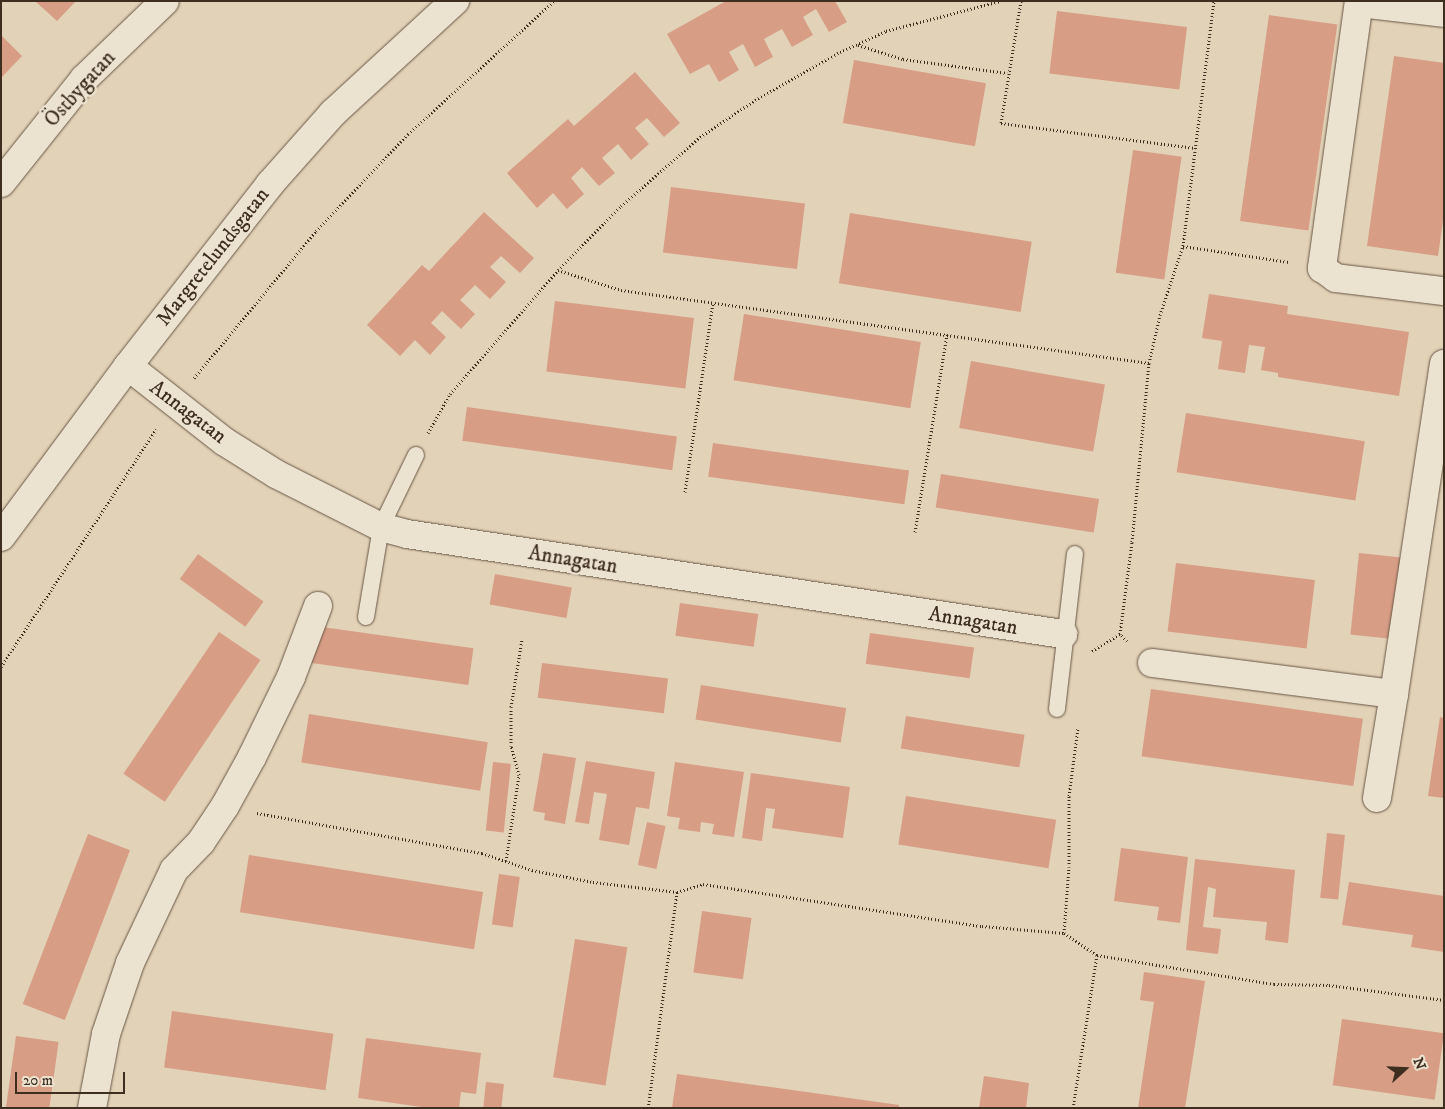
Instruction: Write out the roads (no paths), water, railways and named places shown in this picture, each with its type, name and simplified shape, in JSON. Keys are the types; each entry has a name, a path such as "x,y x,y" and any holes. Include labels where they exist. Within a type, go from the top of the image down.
{"street":[{"name":"Östbygatan","path":"1,183 84,79 165,1"},
{"name":"Margretelundsgatan","path":"1,537 128,366 270,184 333,113 454,1"},
{"path":"1444,13 1359,2 1322,268 1336,278 1444,291"},
{"path":"1377,798 1444,364"},
{"name":"Annagatan","path":"128,366 174,403 276,474 381,527 407,534 1063,634"},
{"path":"92,1108 106,1034 130,963 174,870 201,842 225,806 291,677 318,606"},
{"path":"1152,663 1394,694"}],"lane":[{"path":"366,617 381,527 416,455"},
{"path":"1057,709 1063,634 1075,554"}]}
